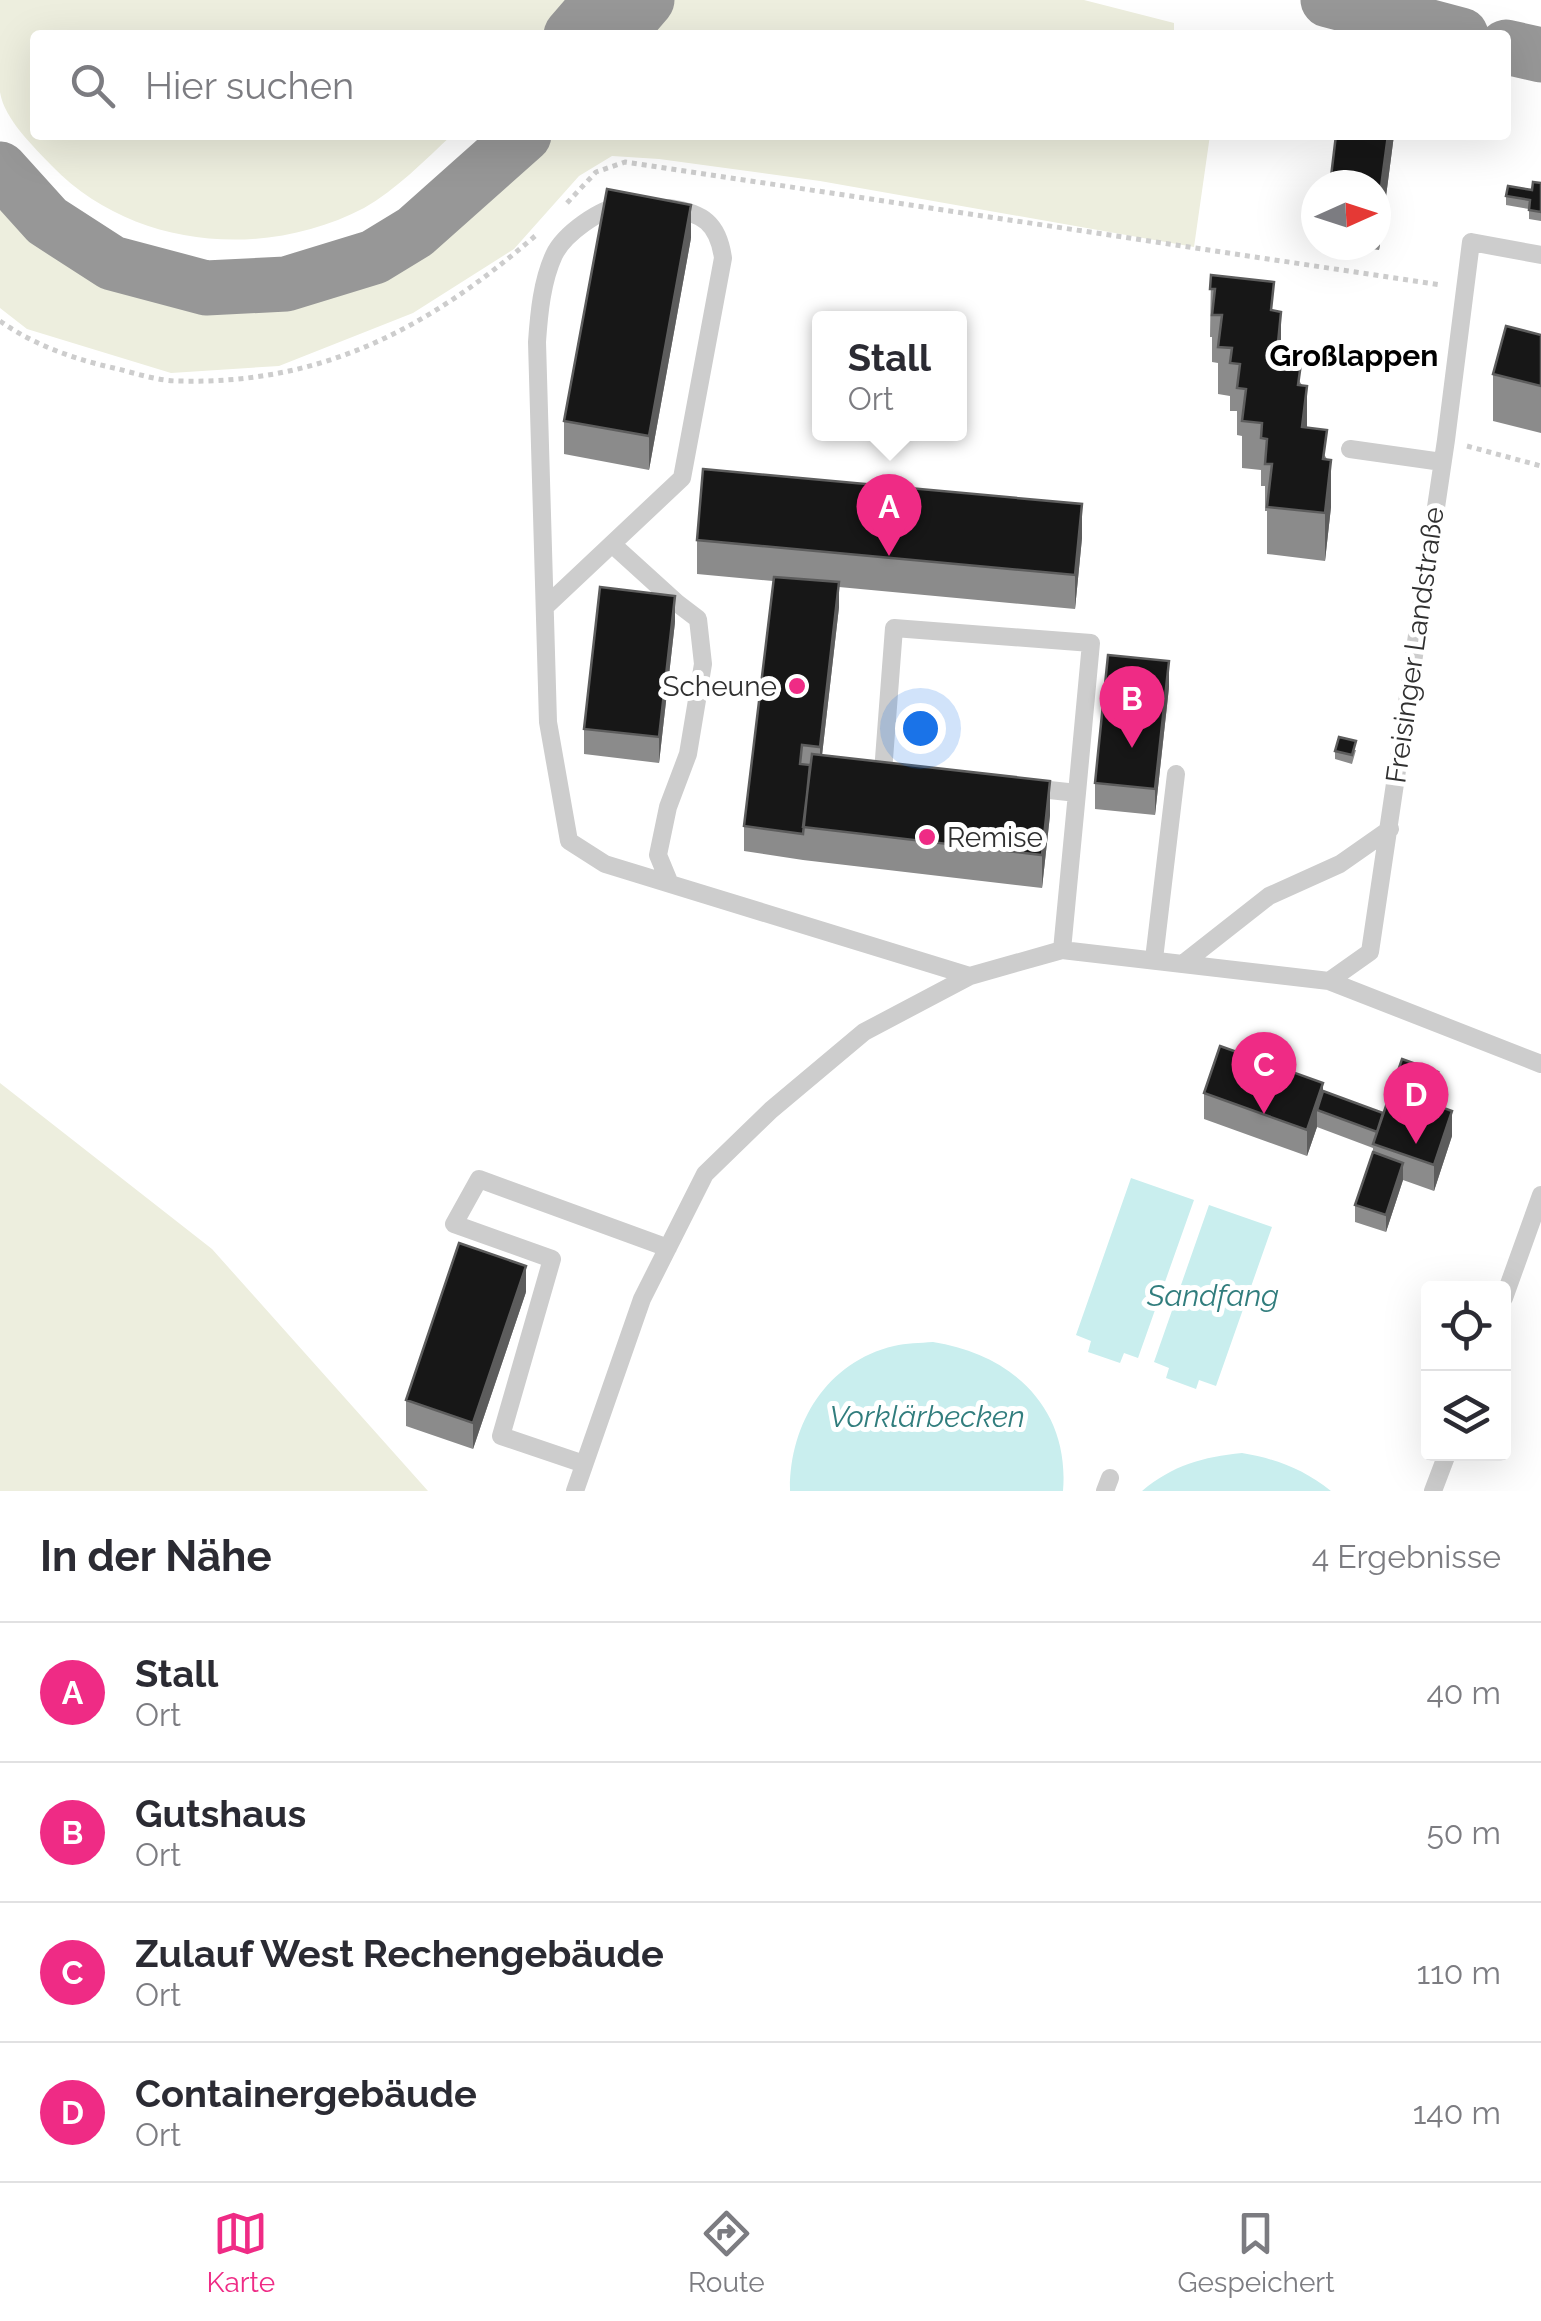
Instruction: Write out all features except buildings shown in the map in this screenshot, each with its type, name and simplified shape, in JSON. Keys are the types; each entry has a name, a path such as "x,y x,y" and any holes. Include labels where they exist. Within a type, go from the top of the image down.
{"highway":[{"path":"575,30 601,0"},
{"path":"621,30 647,0"},
{"path":"1328,0 1442,30"},
{"path":"1511,47 1541,56"},
{"path":"0,131 48,185 99,224 153,248 224,260 283,255 351,234 403,200 472,140"},
{"path":"0,169 47,221 112,264 206,288 286,284 374,257 414,232 518,140"}],"lane":[{"path":"545,607 682,478 723,258 720,239 709,222 690,211 646,205 613,207 588,219 555,253 540,304 537,342 548,722 570,841 605,864 970,976"},
{"name":"Freisinger Landstraße","path":"1329,981 1370,952 1446,440 1471,242 1541,254"},
{"path":"1350,449 1442,462"},
{"path":"612,544 677,604 698,618 703,664 688,754 668,807 658,854 670,884"},
{"path":"922,776 883,772 894,628 1091,643 1062,950"},
{"path":"1154,959 1176,774"},
{"path":"1019,786 1077,793"},
{"path":"1185,962 1269,896 1340,864 1390,829"},
{"path":"575,1491 642,1299 705,1174 772,1110 864,1032 970,976 1062,950 1329,981 1541,1064"},
{"path":"584,1464 501,1436 552,1259 454,1224 480,1179 668,1248"},
{"path":"1510,1281 1541,1195"},
{"path":"1433,1491 1444,1461"}],"path":[{"path":"1446,440 1541,466"}],"green space":[{"path":"0,0 578,0 552,30 30,30 30,140 447,140 376,201 325,225 285,235 201,238 121,215 84,194 52,166 21,132 7,112 0,92"},
{"path":"672,0 1084,0 1174,23 1174,30 644,30"},
{"path":"532,140 1209,140 1194,247 820,181 612,156 579,176 514,249 413,313 279,366 171,373 27,329 0,308 0,188 4,193 268,295"},
{"path":"0,1083 212,1249 428,1491 0,1491"}],"water":[{"name":"Sandfang","path":"1131,1178 1194,1200 1138,1358 1124,1353 1120,1363 1088,1352 1091,1341 1076,1335"},
{"name":"Sandfang","path":"1209,1205 1272,1227 1216,1386 1199,1380 1196,1389 1166,1378 1169,1368 1154,1362"},
{"name":"Vorklärbecken","path":"933,1342 987,1359 1030,1390 1046,1410 1057,1434 1063,1461 1063,1491 790,1491 796,1443 816,1400 831,1382 870,1354 899,1345"},
{"path":"1242,1453 1289,1466 1331,1491 1142,1491 1189,1464"}],"place":[{"name":"Stall","path":"889,556"},
{"name":"Scheune","path":"797,686"},
{"name":"Gutshaus","path":"1132,748"},
{"name":"Remise","path":"927,837"},
{"name":"Zulauf West Rechengebäude","path":"1264,1114"},
{"name":"Containergebäude","path":"1416,1144"}],"district":[{"name":"Großlappen","path":"1354,355"}]}
